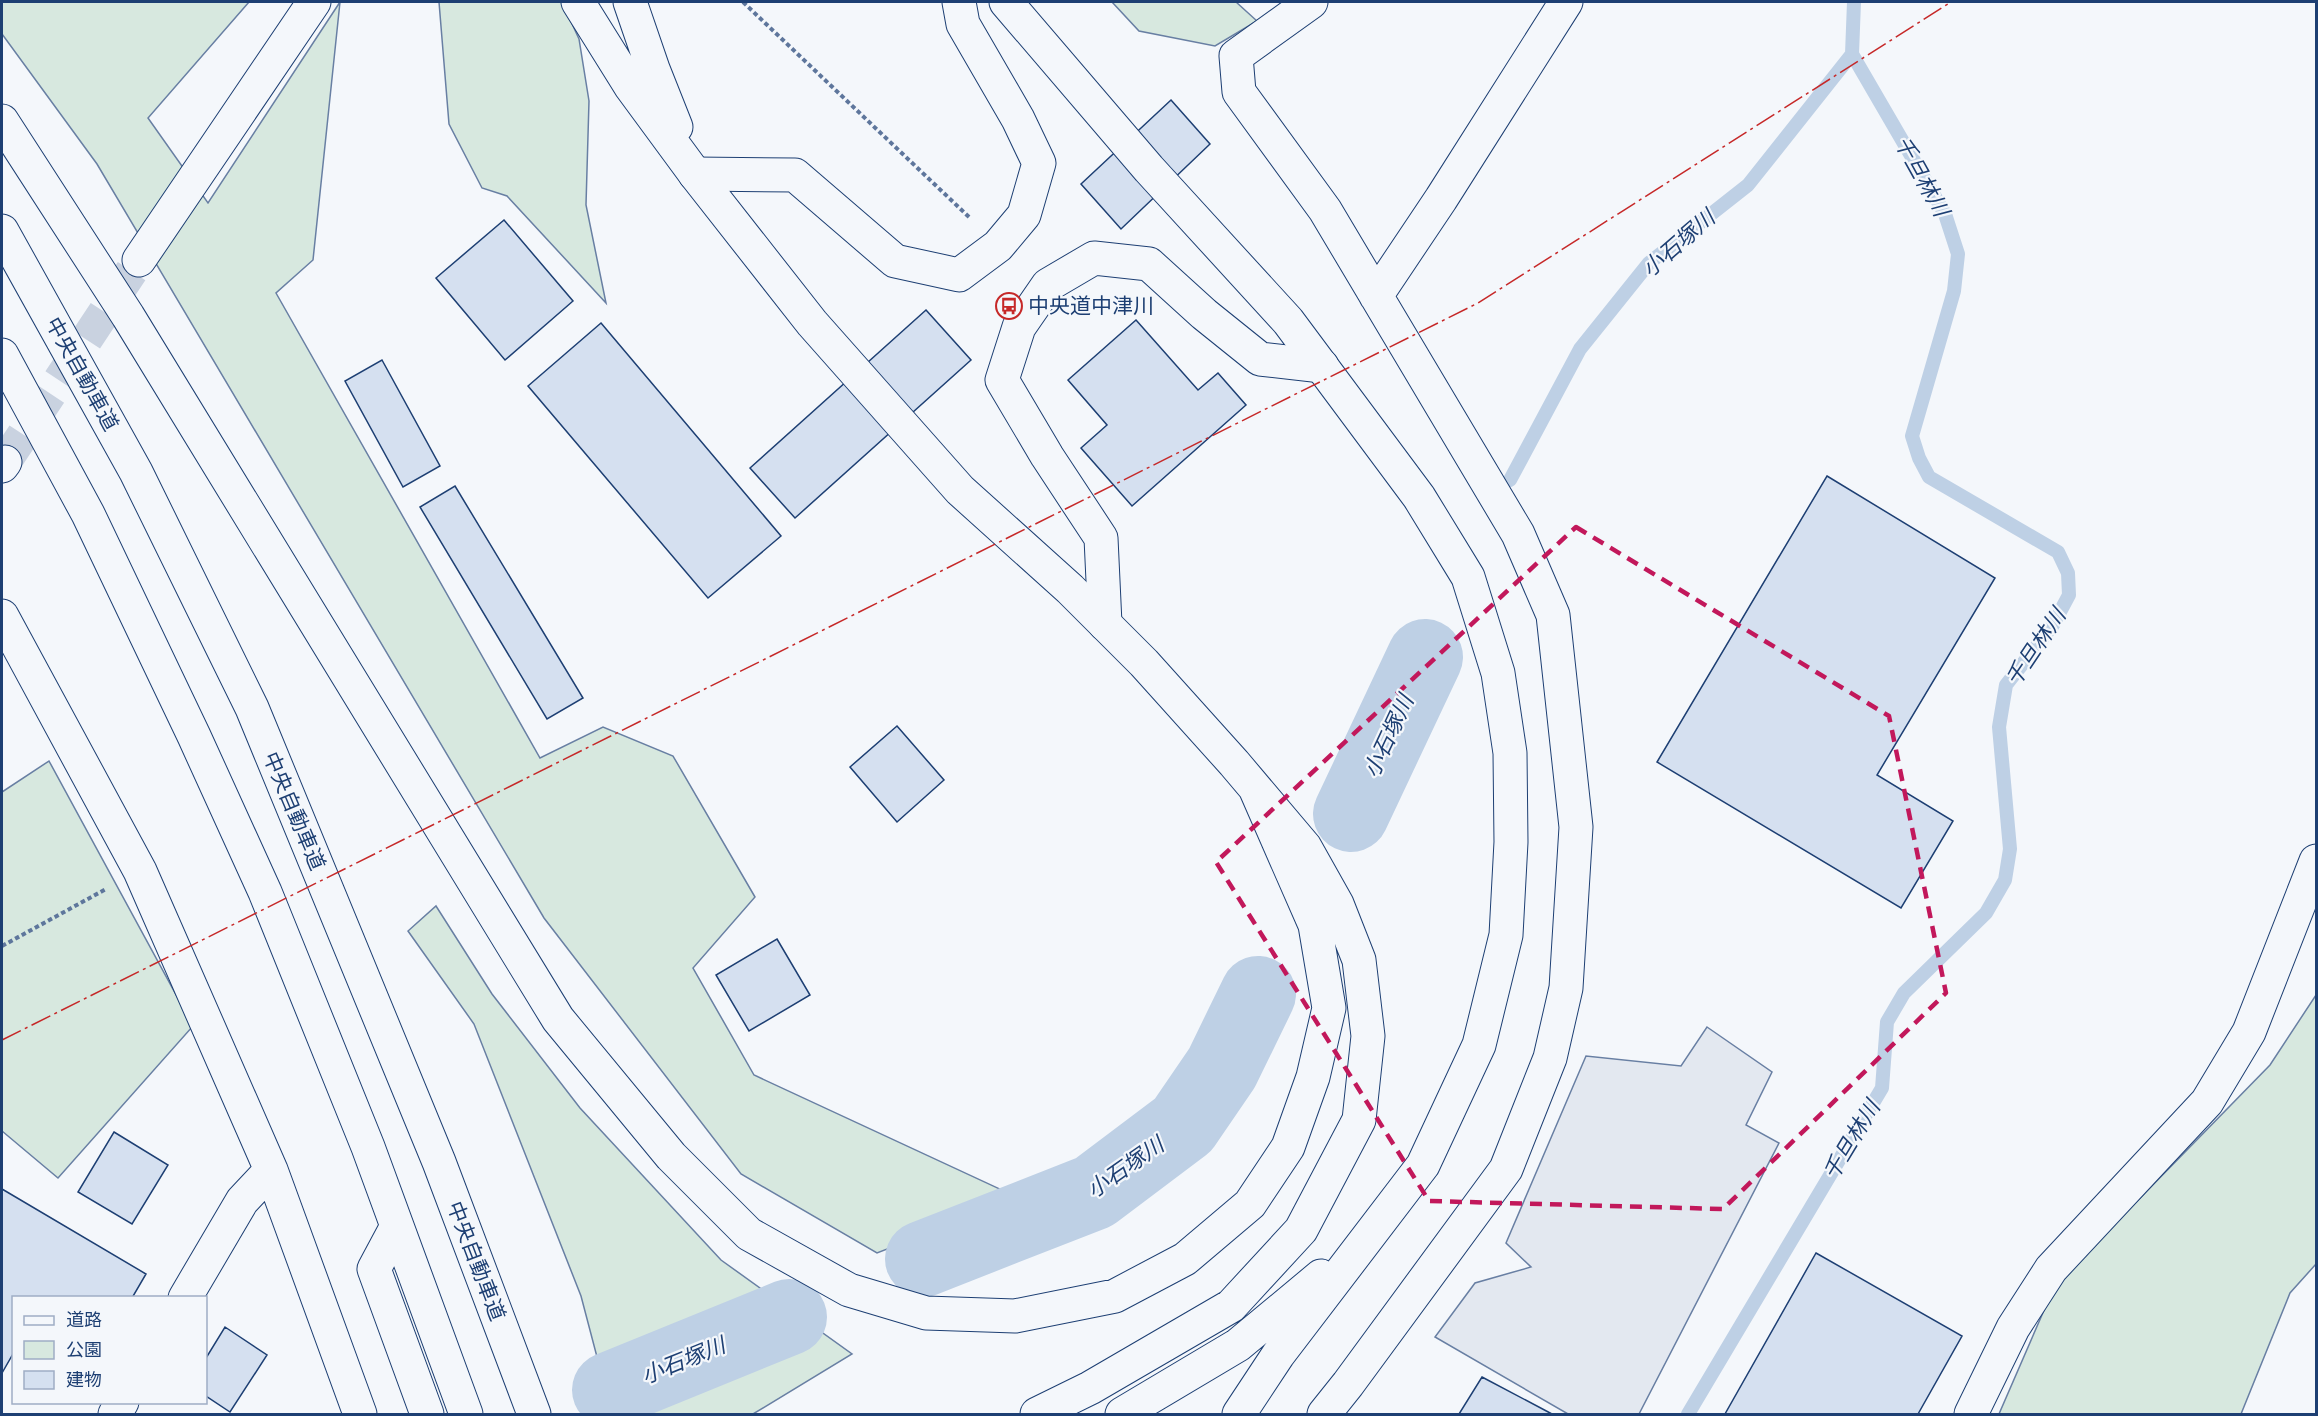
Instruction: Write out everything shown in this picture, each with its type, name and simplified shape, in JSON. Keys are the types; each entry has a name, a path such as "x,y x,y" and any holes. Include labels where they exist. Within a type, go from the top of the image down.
{"main road":[{"path":"139,260 314,2"},
{"path":"578,2 631,87 695,174 812,323 960,490 1144,663 1256,788 1305,847 1337,904 1359,960 1368,1036 1359,1120 1301,1230 1231,1306 1090,1388 1037,1414"},
{"path":"630,2 653,69 695,174"},
{"path":"695,174 795,175 894,261 958,275 998,246 1024,215 1039,163 1018,119 963,24 959,2"},
{"path":"1006,2 1149,169 1288,321 1419,497 1468,577 1498,673 1509,753 1511,842 1506,935 1479,1045 1423,1165 1278,1355 1239,1414"},
{"path":"1311,2 1236,56 1239,92 1325,210 1518,534 1553,615 1576,827 1566,988 1550,1058 1506,1169 1324,1414"},
{"path":"1376,296 1441,199 1566,2"},
{"path":"2,121 128,316 558,1019 671,1156 749,1234 849,1290 926,1312 1015,1316 1116,1296 1185,1259 1250,1204 1288,1147 1313,1077 1329,1008 1315,925 1256,788"},
{"name":"中央自動車道","path":"2,231 136,472 252,708 439,1162 534,1414"},
{"path":"1105,624 1101,538 1047,456 1002,380 1019,327 1048,285 1094,258 1149,264 1204,314 1260,359 1322,366"},
{"path":"2,355 88,514 194,736 265,892 368,1148 466,1414"},
{"path":"2,616 140,871 271,1170 360,1414"},
{"path":"1971,1414 2013,1328 2051,1269 2207,1102 2249,1032 2316,861"},
{"path":"186,1296 242,1201 271,1170"},
{"path":"397,1226 374,1269 427,1414"},
{"path":"1122,1414 1238,1345 1364,1241"}],"path":[{"path":"743,2 998,246"},
{"path":"2,946 140,871"}],"highlighted area":[{"path":"1576,527 1889,716 1946,993 1723,1209 1429,1201 1216,862"}],"green space":[{"path":"2,2 249,2 148,118 208,203 340,2 313,260 276,293 540,758 603,727 673,756 755,897 693,968 754,1075 1019,1198 877,1253 741,1174 544,918 97,164 2,34"},
{"path":"439,2 562,2 579,39 589,101 586,205 606,303 507,196 482,188 449,124"},
{"path":"1112,2 1236,2 1257,21 1215,46 1139,31"},
{"path":"49,761 193,1026 58,1178 2,1131 2,792"},
{"path":"436,906 492,994 580,1108 721,1260 852,1354 753,1414 612,1414 581,1296 474,1024 408,931"},
{"path":"2316,995 2316,1264 2290,1293 2241,1414 1999,1414 2055,1285 2270,1065"}],"shaded area":[{"path":"1707,1027 1772,1072 1746,1125 1779,1143 1639,1414 1568,1414 1435,1337 1475,1283 1531,1267 1506,1243 1586,1056 1681,1066"}],"building":[{"path":"1171,100 1210,144 1121,229 1081,184"},
{"path":"504,220 573,301 505,360 436,278"},
{"path":"926,310 971,360 795,518 750,468"},
{"path":"1136,320 1198,390 1218,373 1246,405 1132,506 1081,448 1107,425 1068,380"},
{"path":"601,323 781,536 708,598 528,386"},
{"path":"382,360 440,466 403,487 345,381"},
{"path":"1827,476 1995,578 1877,775 1953,821 1901,908 1657,762"},
{"path":"455,486 583,698 547,719 420,507"},
{"path":"897,726 944,780 897,822 850,767"},
{"path":"777,939 810,995 749,1031 716,975"},
{"path":"114,1132 168,1165 132,1224 78,1192"},
{"path":"2,1189 146,1274 133,1296 12,1296 12,1356 2,1373"},
{"path":"1816,1253 1962,1336 1918,1414 1725,1414"},
{"path":"225,1327 267,1355 230,1412 207,1397 207,1356"},
{"path":"1482,1377 1552,1414 1459,1414"}],"waterway":[{"name":"千旦林川","path":"1688,1414 1882,1088 1887,1022 1904,993 1986,913 2005,880 2010,849 1999,727 2006,685 2053,625 2069,595 2068,573 2058,552 1929,477 1919,458 1912,436 1954,291 1958,254 1945,214 1852,54 1854,2"},
{"name":"小石塚川","path":"1510,480 1580,349 1649,263 1748,185 1852,54"},
{"name":"小石塚川","path":"1351,814 1425,657"},
{"name":"小石塚川","path":"923,1259 1094,1192 1183,1125 1222,1068 1258,994"},
{"name":"小石塚川","path":"610,1390 789,1317"}],"tunnel":[{"path":"5,462 139,260"}],"power":[{"path":"2,1040 1478,303 1951,2"}],"place":[{"name":"中央道中津川","path":"1009,306"}]}
